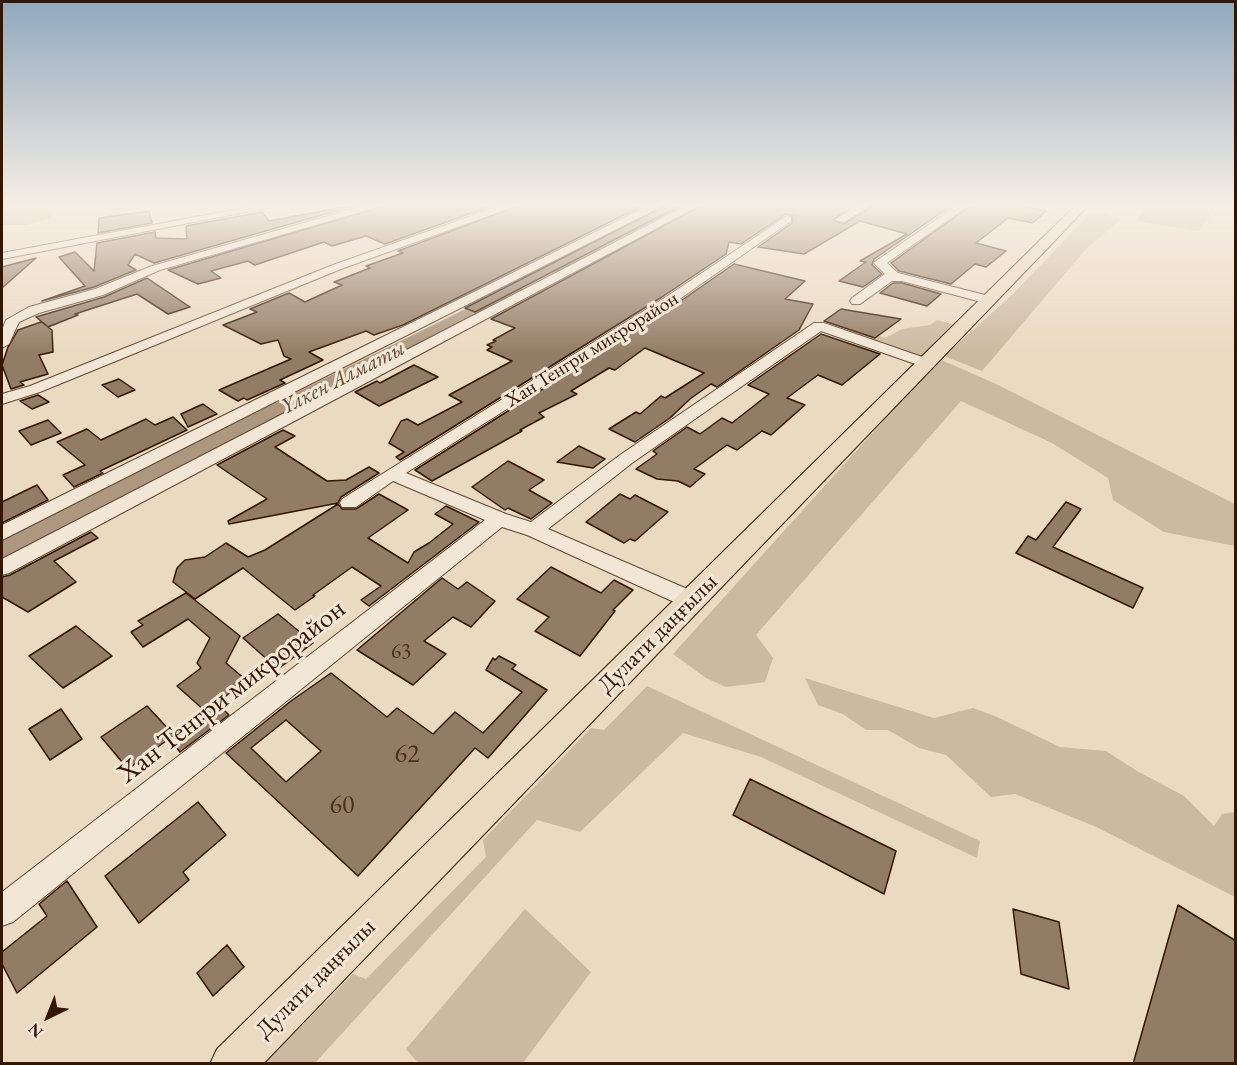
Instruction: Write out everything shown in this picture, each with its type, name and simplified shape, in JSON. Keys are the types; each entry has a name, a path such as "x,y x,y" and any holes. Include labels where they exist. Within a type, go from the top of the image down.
{"main road":[{"name":"Дулати даңғылы","path":"232,1064 1035,254"}],"street":[{"path":"2,344 14,321 26,313 99,292 156,268 207,254"},
{"path":"2,399 34,389 321,273 376,254"},
{"path":"2,533 562,254"},
{"path":"2,568 603,254"},
{"name":"Хан Тенгри микрорайон","path":"349,503 667,302 737,254"},
{"path":"892,254 880,262 895,277"},
{"path":"856,302 889,277 989,300"},
{"path":"534,530 635,453 819,326 926,363"},
{"path":"392,474 499,519 534,530 691,600"},
{"name":"Хан Тенгри микрорайон","path":"2,911 499,519"}],"shaded area":[{"path":"1051,254 1082,254 982,371 944,356 1014,293"},
{"path":"937,320 955,325 920,361 831,330 841,321 885,338 902,329 930,325"},
{"path":"939,359 994,383 1235,504 1235,546 1164,532 1113,500 1108,478 1052,443 961,401 756,635 773,658 765,682 726,687 706,678 673,654"},
{"path":"805,678 934,718 973,708 1060,747 1106,751 1137,771 1184,796 1214,826 1222,814 1235,812 1235,897 1094,826 1015,794 991,797 946,755 919,748 888,730 866,730 843,714 818,705"},
{"path":"647,686 980,841 977,858 761,757 683,733 580,832 537,820 315,1063 265,1063 353,974 366,979 486,857 483,840 591,728 604,730"},
{"path":"525,909 591,972 523,1063 418,1063 406,1049"}],"building":[{"path":"77,254 94,271 96,254 186,254 154,263 135,254 128,265 136,270 94,287 42,301 85,286 59,257"},
{"path":"223,254 289,254 255,265 248,261 211,271 221,278 198,284 168,270"},
{"path":"401,254 546,254 403,325 374,335 366,331 309,352 323,360 280,380 285,383 247,400 244,398 238,401 219,390 291,359 284,356 278,340 261,344 223,325 257,312 250,309 289,293 305,302 342,285 334,282 370,268 366,266"},
{"path":"571,254 587,254 475,312 465,308"},
{"path":"612,254 726,254 662,297 400,460 396,457 404,452 389,443 401,421 407,419 418,425 462,402 449,395 512,361 487,350 492,347 487,345 515,328 491,319"},
{"path":"873,254 882,254 874,259 872,265 882,274 863,287 839,281 866,262 860,261"},
{"path":"904,254 1003,254 986,267 975,264 951,284 899,271 891,263"},
{"path":"36,258 2,288 2,267"},
{"path":"734,264 805,281 785,299 813,304 799,330 717,387 711,384 690,399 670,418 635,442 609,429 636,412 640,414 661,396 665,398 704,373 645,348 615,370 609,368 571,391 577,394 539,413 544,417 520,430 522,431 432,481 415,470 672,307"},
{"path":"147,278 190,307 168,314 137,294 75,314 78,315 48,327 52,330 53,352 39,355 48,374 20,382 24,385 11,389 2,365 8,347 18,330 41,322 47,326 36,317 104,297"},
{"path":"893,283 902,283 941,294 927,306 880,293"},
{"path":"841,309 901,319 875,338 824,321"},
{"path":"821,334 880,354 842,385 818,375 787,398 805,405 771,435 762,431 737,450 727,445 694,469 705,474 690,487 678,481 657,479 636,469 657,454 653,451 687,427 700,434 722,418 732,423 769,394 748,385"},
{"path":"414,365 438,377 379,406 355,392 377,381 380,383"},
{"path":"119,379 135,390 118,397 102,385"},
{"path":"38,395 49,402 32,409 20,401"},
{"path":"203,404 217,414 188,427 181,414"},
{"path":"173,417 187,430 100,471 103,473 74,487 63,475 85,465 57,442 87,429 101,440 146,419 155,425"},
{"path":"48,420 61,433 31,445 19,431"},
{"path":"283,430 295,436 275,447 327,481 346,480 369,467 379,473 341,497 338,503 229,524 228,521 267,499 217,465"},
{"path":"579,446 605,459 593,468 557,462"},
{"path":"508,461 544,480 529,490 552,503 531,519 508,508 505,510 472,487"},
{"path":"37,485 48,500 2,523 2,502"},
{"path":"379,494 408,510 368,538 408,563 414,552 453,524 435,514 446,506 479,522 369,606 361,600 381,586 352,567 295,610 243,568 195,599 173,582 177,568 185,560 205,557 226,543 248,557 265,550 338,504 342,509 356,509"},
{"path":"620,494 630,499 635,495 668,512 635,541 630,539 624,543 586,522"},
{"path":"1066,502 1081,509 1053,547 1143,588 1133,608 1016,553 1028,536 1036,540"},
{"path":"91,532 98,538 54,561 76,582 28,612 2,597 2,577 10,575"},
{"path":"551,567 601,593 614,580 633,590 613,610 615,611 580,656 535,631 549,617 517,599"},
{"path":"442,578 458,589 467,582 495,601 471,627 453,617 424,641 446,654 413,685 357,650"},
{"path":"186,593 240,636 226,663 246,680 217,703 229,715 180,752 176,747 204,718 201,714 205,711 177,686 201,668 197,663 210,638 188,619 143,647 131,632 143,625 138,621"},
{"path":"278,614 313,643 278,669 243,638"},
{"path":"76,626 112,656 63,688 29,656"},
{"path":"499,656 516,665 512,669 547,690 488,758 475,748 358,876 226,753 291,701 331,673 387,717 397,708 433,734 455,712 483,733 522,692 486,670 493,658 495,660","holes":["286,720 321,751 286,782 251,748"]},
{"path":"147,706 174,735 128,769 101,737"},
{"path":"61,709 82,739 50,760 29,729"},
{"path":"750,779 896,851 884,894 733,815"},
{"path":"198,802 226,835 183,872 189,880 139,923 105,876"},
{"path":"67,881 97,927 17,993 2,964 2,952 47,916 39,904"},
{"path":"1178,905 1236,941 1236,1064 1133,1064"},
{"path":"1013,909 1059,922 1069,989 1021,974"},
{"path":"227,945 244,967 213,996 197,973"}],"waterway":[{"name":"Үлкен Алматы","path":"560,268 588,254"},
{"name":"Үлкен Алматы","path":"2,552 514,291"}]}
